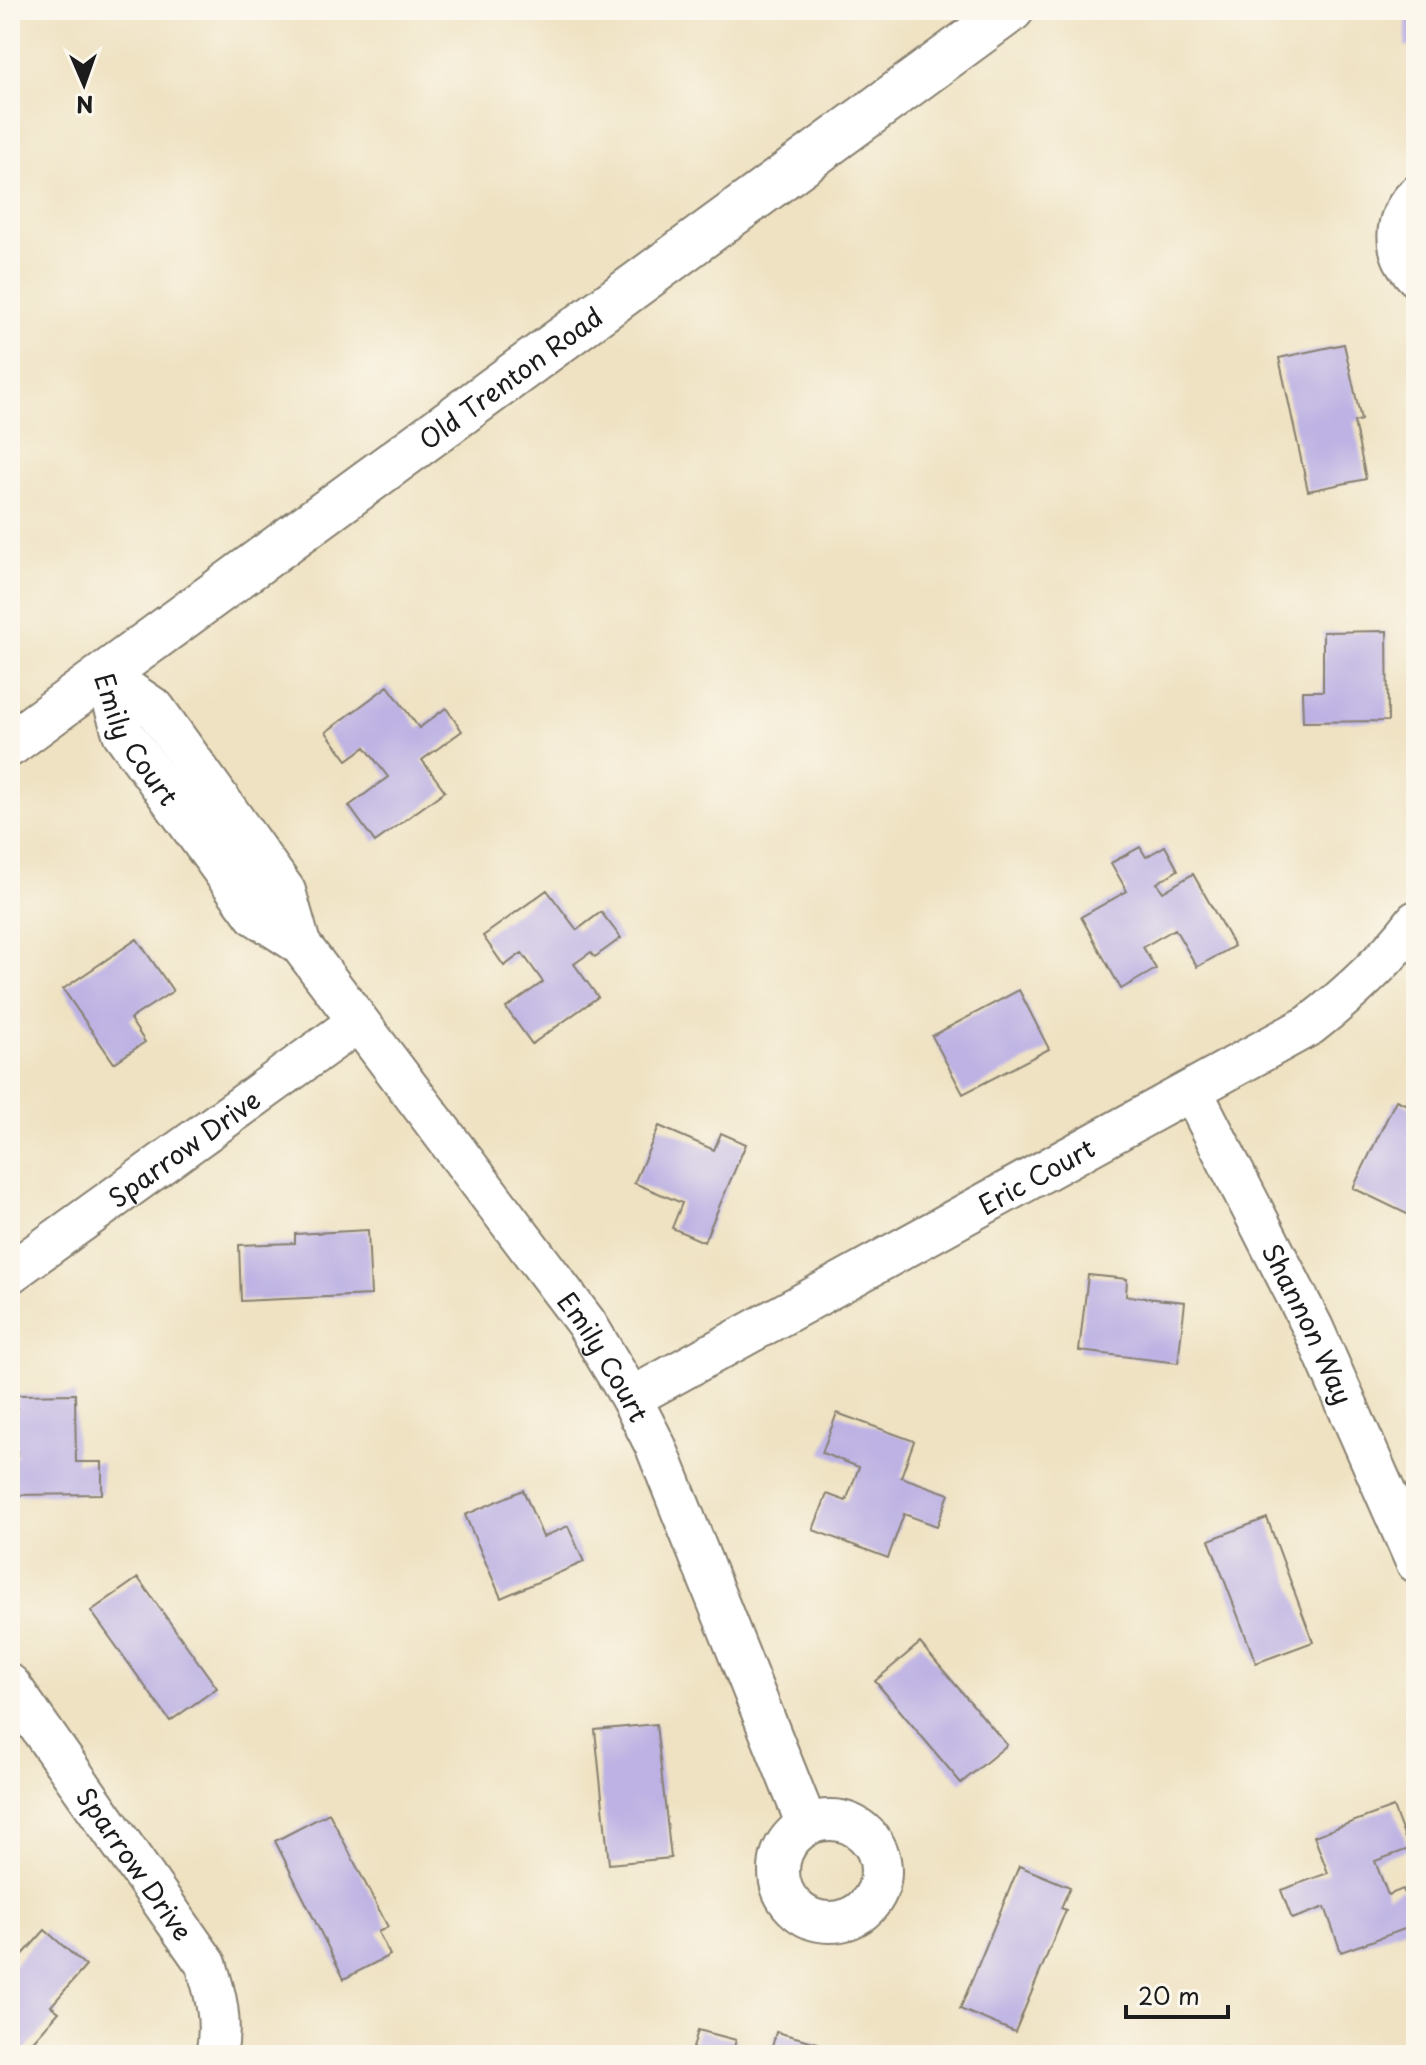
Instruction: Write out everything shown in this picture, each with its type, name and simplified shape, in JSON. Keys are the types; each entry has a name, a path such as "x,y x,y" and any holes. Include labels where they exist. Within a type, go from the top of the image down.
{"main road":[{"name":"Old Trenton Road","path":"10,744 1011,10"}],"street":[{"path":"1416,196 1399,221 1397,243 1406,266 1416,276"},
{"name":"Emily Court","path":"105,675 123,733 255,915 300,944 586,1323 656,1447 807,1825"},
{"name":"Eric Court","path":"631,1398 1310,1025 1351,993 1394,951 1416,921"},
{"name":"Sparrow Drive","path":"10,1273 358,1022"},
{"name":"Shannon Way","path":"1192,1091 1313,1328 1416,1562"},
{"name":"Sparrow Drive","path":"10,1685 206,1964 218,2001 216,2055"}],"building":[{"path":"1407,10 1416,10 1416,47 1405,47"},
{"path":"1344,344 1361,420 1354,422 1366,479 1308,491 1279,358"},
{"path":"1387,631 1388,721 1303,722 1302,691 1323,691 1323,632"},
{"path":"388,686 419,728 446,708 462,731 422,760 445,791 375,842 349,806 388,777 365,747 347,760 326,732"},
{"path":"1165,846 1178,870 1157,883 1163,892 1193,874 1234,946 1197,967 1175,929 1143,947 1156,969 1121,989 1081,917 1127,891 1111,863 1140,847 1146,857"},
{"path":"547,890 577,930 601,912 621,938 595,957 591,952 574,964 598,997 532,1044 506,1008 543,982 522,953 504,966 483,936"},
{"path":"137,939 173,991 130,1019 145,1042 114,1063 63,989"},
{"path":"1019,990 1049,1049 963,1094 932,1036"},
{"path":"1396,1100 1416,1109 1416,1206 1411,1216 1353,1188"},
{"path":"659,1126 714,1150 721,1133 746,1144 704,1242 672,1228 682,1203 634,1183"},
{"path":"368,1230 371,1295 241,1301 239,1245 295,1243 295,1234"},
{"path":"1088,1275 1127,1279 1126,1296 1185,1302 1178,1363 1079,1351"},
{"path":"75,1394 76,1462 102,1462 102,1494 10,1495 10,1457 17,1457 17,1395"},
{"path":"837,1413 914,1441 901,1477 949,1494 937,1526 904,1514 888,1558 813,1530 827,1494 846,1501 859,1467 822,1453"},
{"path":"523,1490 543,1537 568,1526 584,1562 501,1598 465,1515"},
{"path":"1267,1518 1313,1642 1256,1663 1209,1540"},
{"path":"138,1578 217,1688 170,1721 91,1611"},
{"path":"920,1643 1007,1745 961,1783 875,1681"},
{"path":"656,1724 671,1858 609,1864 595,1730"},
{"path":"1393,1807 1409,1849 1375,1861 1388,1895 1403,1889 1416,1925 1341,1952 1325,1907 1292,1919 1281,1890 1328,1873 1314,1836"},
{"path":"329,1813 388,1927 378,1932 390,1955 344,1979 275,1841"},
{"path":"1019,1866 1070,1887 1061,1908 1066,1910 1015,2032 960,2009"},
{"path":"45,1930 86,1966 51,2006 59,2012 21,2055 10,2055 10,1969"},
{"path":"698,2030 736,2040 732,2055 691,2055"},
{"path":"776,2032 818,2043 815,2055 770,2055"}]}
